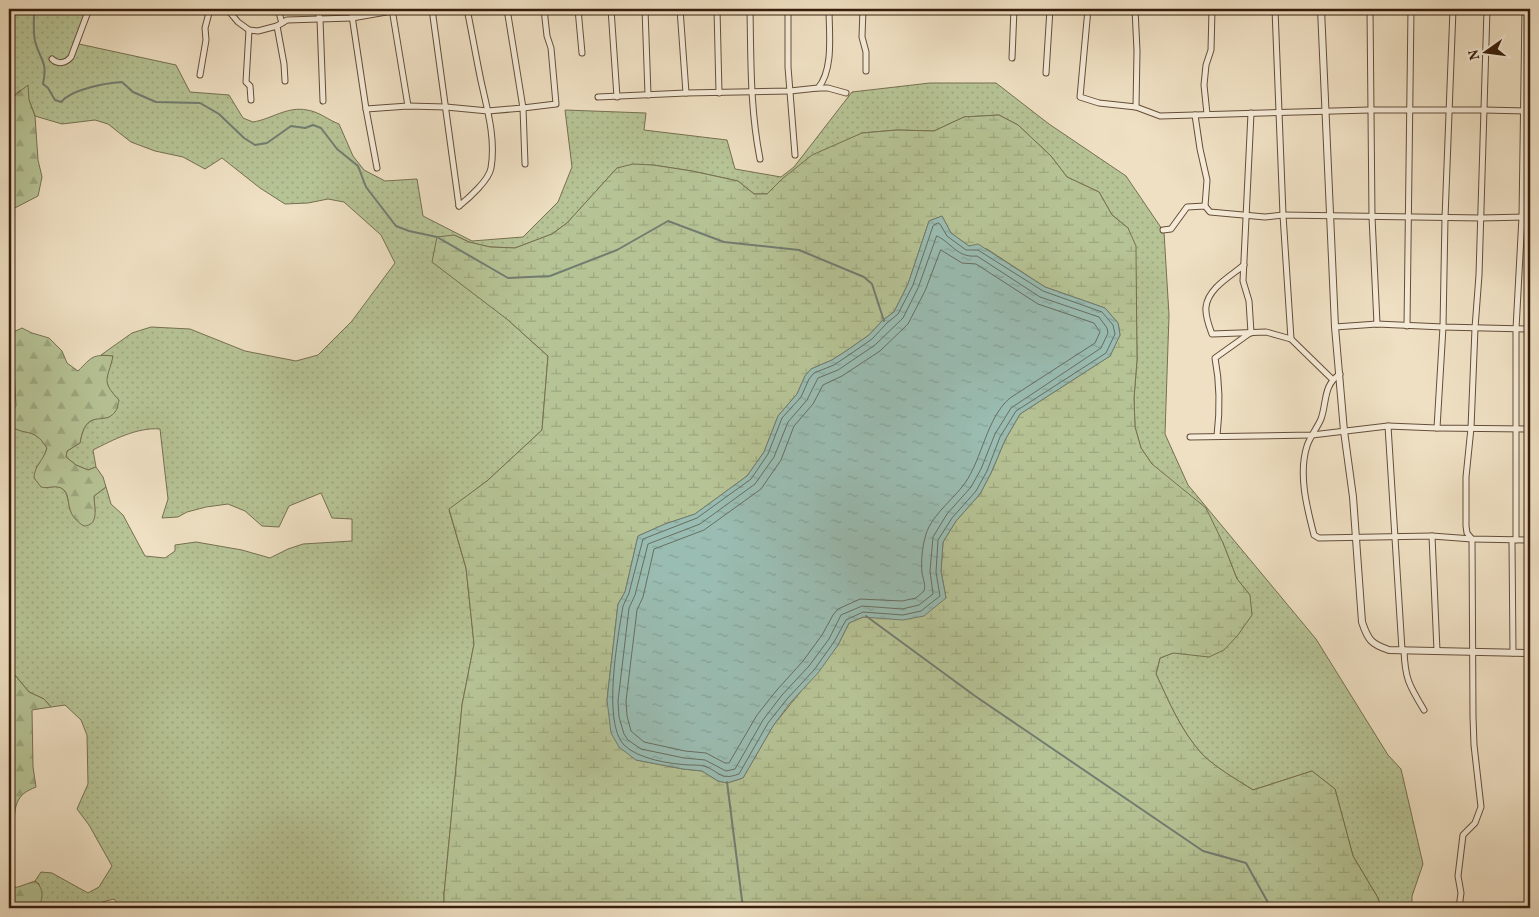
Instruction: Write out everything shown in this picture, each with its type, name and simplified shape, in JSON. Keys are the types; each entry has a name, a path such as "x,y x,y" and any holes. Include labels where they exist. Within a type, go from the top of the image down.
{"street":[{"path":"52,60 59,63 68,61 71,57 89,9"},
{"path":"200,75 206,40 205,28 210,9"},
{"path":"228,9 238,22 249,30 258,31 280,25 287,20 301,18 320,20 352,18 392,10 423,9"},
{"path":"278,9 285,81"},
{"path":"317,9 320,20 322,101"},
{"path":"351,9 377,168"},
{"path":"432,9 459,206 481,184 491,170 492,148 488,111 467,9"},
{"path":"507,9 524,108 525,164"},
{"path":"366,109 408,106 488,111 556,104 551,48 547,36 544,9"},
{"path":"578,9 582,53"},
{"path":"611,9 618,97"},
{"path":"645,9 648,96"},
{"path":"680,9 686,93"},
{"path":"717,9 719,92"},
{"path":"750,9 751,90 754,127 760,159"},
{"path":"788,9 788,67 795,155"},
{"path":"818,88 828,70 829,9"},
{"path":"863,9 862,37 866,52 866,70"},
{"path":"1012,58 1014,9"},
{"path":"1046,74 1050,9"},
{"path":"1088,9 1080,97 1099,103 1136,107 1160,116 1370,110 1530,111"},
{"path":"1135,9 1137,50 1136,107"},
{"path":"1207,114 1204,85 1206,65 1211,50 1212,9"},
{"path":"1276,9 1291,340"},
{"path":"1321,9 1335,327 1344,431 1353,497 1362,622 1366,634 1375,646 1389,650 1530,653"},
{"path":"1370,9 1372,217 1377,324"},
{"path":"1407,326 1411,9"},
{"path":"1437,428 1443,328 1453,9"},
{"path":"1459,908 1461,893 1458,876 1463,835 1475,823 1481,807 1474,745 1472,539 1467,533 1466,526 1466,477 1471,428 1475,328 1480,274 1488,9"},
{"path":"1513,653 1516,329 1522,217 1522,111 1525,9"},
{"path":"392,10 408,106"},
{"path":"249,30 246,82 250,86 251,100"},
{"path":"598,97 751,90 790,91 818,88 828,88 846,93"},
{"path":"1251,113 1243,280 1249,301 1251,332"},
{"path":"1195,115 1207,180 1205,206 1210,212 1265,217 1284,215 1445,218 1530,217"},
{"path":"1163,230 1171,229 1187,207 1205,206"},
{"path":"1244,266 1214,289 1206,306 1207,320 1212,334 1266,332 1291,340 1332,379"},
{"path":"1335,327 1377,324 1443,328 1530,329"},
{"path":"1217,436 1220,415 1215,358 1251,332"},
{"path":"1340,374 1332,379 1326,393 1321,419 1306,447 1303,476 1306,503 1314,535 1319,538 1432,536 1530,540"},
{"path":"1388,426 1393,536 1405,668 1408,682 1424,710"},
{"path":"1190,437 1312,436 1388,426 1530,429"},
{"path":"1432,536 1437,651"}],"green space":[{"path":"9,9 89,9 79,44 176,65 190,92 229,95 243,118 253,122 286,111 300,109 320,114 339,124 353,156 364,170 385,181 417,179 423,216 472,241 523,237 558,202 572,167 565,110 646,113 644,130 727,140 735,169 781,177 794,167 852,92 930,83 996,83 1049,124 1126,176 1164,232 1169,315 1165,434 1188,485 1316,639 1388,755 1401,769 1423,864 1412,896 1412,908 1381,908 1378,898 1353,856 1335,789 1312,771 1253,790 1220,769 1202,754 1176,716 1156,674 1160,658 1173,653 1250,595 1237,579 1223,543 1152,464 1141,448 1135,427 1134,398 1137,360 1136,284 1128,228 1112,215 1099,192 1067,177 1051,156 1018,125 999,115 964,117 934,131 897,130 862,133 782,179 767,194 754,194 738,181 692,171 653,165 617,168 567,223 552,234 515,248 490,247 469,242 454,235 508,320 548,356 542,430 487,481 449,510 466,568 474,644 462,705 444,908 121,908 114,899 102,902 96,908 37,908 39,906 39,884 35,881 41,872 52,873 88,893 99,887 112,866 89,825 77,809 88,784 87,735 81,720 65,705 51,707 44,699 29,692 9,668 9,424 33,434 47,448 43,459 36,467 47,488 62,488 68,499 70,510 95,512 94,496 106,487 111,504 123,515 145,556 165,558 175,551 175,545 196,542 242,550 270,558 303,544 352,541 352,519 332,518 321,493 289,506 279,527 262,526 245,511 228,504 206,507 187,512 178,517 162,518 168,499 160,429 134,432 93,450 96,467 88,470 76,465 66,457 67,451 80,443 83,431 88,423 96,419 108,417 119,400 110,391 106,380 113,356 101,355 132,333 151,327 190,329 245,351 296,361 318,355 352,321 395,263 381,235 344,202 328,199 308,203 285,204 260,188 222,158 205,169 183,157 155,151 131,142 108,124 95,120 62,124 35,116 29,100 20,90 9,100"},
{"path":"28,85 29,100 35,116 38,160 42,177 38,196 9,211 9,100"},
{"path":"999,115 1018,125 1051,156 1067,177 1099,192 1112,215 1128,228 1136,246 1137,360 1134,398 1135,427 1141,448 1152,464 1206,508 1223,543 1237,579 1250,595 1252,615 1238,635 1224,650 1209,657 1173,653 1160,658 1156,674 1188,736 1202,754 1220,769 1253,790 1312,771 1335,789 1353,856 1378,898 1381,908 444,908 462,705 474,644 466,568 449,509 487,481 542,430 548,356 508,320 432,262 437,237 454,235 469,242 490,247 515,248 552,234 567,223 617,168 633,164 692,171 738,181 754,194 767,194 782,179 812,155 862,133 897,130 934,131 964,117","holes":["942,216 951,233 969,246 987,249 1045,287 1105,308 1118,323 1120,335 1110,356 1020,414 1005,440 980,494 956,521 943,542 941,571 946,598 876,617 863,617 849,623 838,645 773,726 743,778 727,783 718,781 702,771 636,760 607,700 618,604 625,592 638,536 695,514 747,476 764,452 778,416 797,394 805,376 811,369 832,360 846,351 869,335 883,320 894,312 908,284 929,221"]},
{"path":"22,328 49,338 62,351 67,363 78,371 86,362 96,356 113,356 107,384 119,400 117,409 111,416 96,419 86,425 80,443 67,451 66,457 76,465 88,470 96,467 103,477 106,487 94,496 95,515 89,525 84,526 73,516 64,490 56,487 41,487 34,478 34,474 47,448 42,441 33,434 14,428 9,424 9,415 16,406 14,369 9,357 9,334"},
{"path":"9,668 29,692 44,699 51,707 32,710 33,767 36,787 21,796 11,821 9,821"},
{"path":"35,881 40,887 42,894 37,908 9,908 9,888"}],"water":[{"path":"942,216 951,233 969,246 978,244 1045,287 1105,308 1118,323 1120,335 1110,356 1020,414 1005,440 980,494 956,521 943,542 941,571 946,598 924,616 903,620 863,617 849,623 838,645 818,673 790,703 773,726 743,778 727,783 718,781 702,771 636,760 619,747 611,733 607,700 618,604 625,592 638,536 695,514 747,476 764,452 778,416 797,394 805,376 811,369 832,360 846,351 869,335 883,320 894,312 908,284 929,221"}],"waterway":[{"path":"31,9 34,12 35,41 45,70 43,84 48,88 55,100 61,102 66,97 81,90 122,82 133,92 156,102 200,103 219,114 244,138 255,145 267,143 291,126 305,128 313,125 321,128 337,149 358,166 366,187 396,226 437,237 508,278 550,276 617,250 668,221 724,242 799,250 864,277 872,284 884,321"},
{"path":"866,616 975,696 1203,851 1246,863 1271,908"},
{"path":"727,782 743,908"}]}
